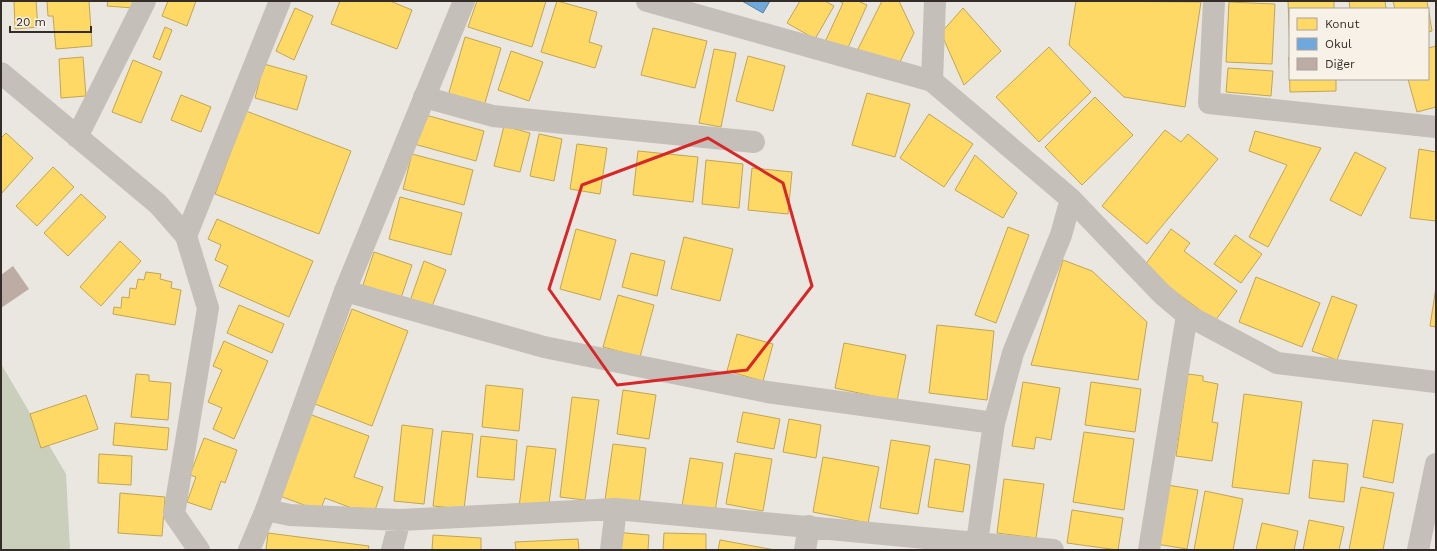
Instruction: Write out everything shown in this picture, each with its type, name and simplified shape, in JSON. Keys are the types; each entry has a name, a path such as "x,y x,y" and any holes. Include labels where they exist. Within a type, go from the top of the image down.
{"street":[{"path":"77,137 145,1"},
{"path":"186,236 280,1"},
{"path":"249,550 266,510 345,291 464,1"},
{"path":"647,1 932,81 1071,199 1162,294 1187,315 1276,363 1436,382"},
{"path":"932,81 935,1"},
{"path":"1214,1 1209,103 1436,127"},
{"path":"1,73 158,204 186,236 208,308 174,514 199,550"},
{"path":"424,97 493,116 754,142"},
{"path":"977,542 994,423 1013,353 1062,235 1071,199"},
{"path":"345,291 544,348 768,392 994,423"},
{"path":"1149,550 1187,315"},
{"path":"1418,550 1436,464"},
{"path":"266,510 290,515 400,520 616,509 1053,550"},
{"path":"611,550 616,509"},
{"path":"392,550 400,520"},
{"path":"805,550 809,526"}],"highlighted area":[{"path":"708,138 783,183 812,286 747,370 617,385 549,289 582,185"}],"green space":[{"path":"1,364 66,474 70,550 1,550"}],"building: Konut":[{"path":"14,1 36,1 38,27 15,29"},
{"path":"47,1 89,1 92,46 56,49 53,16 48,16"},
{"path":"108,1 133,1 133,8 107,6"},
{"path":"168,1 196,1 187,26 162,16"},
{"path":"340,1 390,1 412,10 397,49 331,24"},
{"path":"477,1 546,1 532,47 468,27"},
{"path":"557,1 597,12 589,42 602,46 595,68 541,52"},
{"path":"800,1 825,1 834,6 815,39 787,23"},
{"path":"839,1 858,1 867,5 846,52 825,42 843,3"},
{"path":"882,1 899,1 914,33 900,62 857,51"},
{"path":"1076,1 1201,2 1185,107 1124,97 1069,45"},
{"path":"1288,1 1334,1 1334,8 1289,8 1289,25"},
{"path":"1349,1 1385,1 1386,8 1350,8"},
{"path":"1393,1 1427,1 1428,8 1395,8"},
{"path":"1229,2 1275,4 1272,64 1226,62"},
{"path":"295,8 313,16 294,60 276,51"},
{"path":"963,8 1001,51 964,85 941,33"},
{"path":"1429,13 1432,31 1429,32"},
{"path":"165,27 172,30 160,60 153,57"},
{"path":"653,28 707,41 695,88 641,75"},
{"path":"465,37 501,48 484,106 448,96"},
{"path":"1436,46 1436,107 1417,112 1408,80 1429,80 1429,48"},
{"path":"1049,47 1091,92 1039,142 996,97"},
{"path":"714,49 736,53 721,127 699,123"},
{"path":"511,51 543,62 529,101 498,90"},
{"path":"748,56 785,66 773,111 736,101"},
{"path":"83,57 86,96 61,98 59,59"},
{"path":"133,60 162,72 141,123 112,112"},
{"path":"264,64 307,76 297,110 255,98"},
{"path":"1228,68 1273,71 1271,96 1226,92"},
{"path":"1290,80 1336,80 1336,91 1290,92"},
{"path":"867,93 910,104 895,157 852,145"},
{"path":"181,95 211,107 201,132 171,120"},
{"path":"1095,97 1133,135 1082,185 1045,147"},
{"path":"246,111 351,151 319,234 215,194"},
{"path":"422,114 484,131 476,161 414,144"},
{"path":"929,114 973,144 944,187 900,158"},
{"path":"504,126 530,133 520,172 494,166"},
{"path":"1165,130 1181,142 1188,134 1218,159 1147,244 1102,206"},
{"path":"1255,131 1321,148 1268,247 1249,237 1287,165 1249,151"},
{"path":"6,133 33,158 1,194 1,138"},
{"path":"539,134 562,139 554,181 530,176"},
{"path":"577,144 607,148 600,194 570,189"},
{"path":"1419,149 1436,152 1436,221 1410,218"},
{"path":"638,151 698,157 693,202 633,195"},
{"path":"1355,152 1386,168 1361,216 1330,200"},
{"path":"412,154 473,170 464,205 403,189"},
{"path":"975,155 1017,193 1003,218 955,190"},
{"path":"706,160 743,164 739,208 702,204"},
{"path":"53,167 74,187 37,226 16,206"},
{"path":"752,168 792,172 788,214 748,210"},
{"path":"81,194 106,217 68,256 44,233"},
{"path":"400,197 462,213 451,255 389,239"},
{"path":"217,219 313,261 289,317 219,286 228,266 215,260 221,245 208,239"},
{"path":"1008,227 1029,235 996,323 975,315"},
{"path":"576,229 616,240 600,300 560,289"},
{"path":"1171,229 1190,243 1184,251 1237,291 1215,321 1143,268"},
{"path":"1235,235 1262,254 1241,283 1214,264"},
{"path":"684,237 733,249 720,301 671,289"},
{"path":"120,241 141,261 101,306 80,287"},
{"path":"374,252 412,265 401,298 363,285"},
{"path":"631,253 665,261 657,296 622,287"},
{"path":"1063,260 1092,271 1147,322 1138,380 1031,365"},
{"path":"424,261 446,270 431,309 410,301"},
{"path":"146,272 161,274 160,279 172,282 171,288 181,290 175,325 113,314 114,307 121,308 122,297 129,298 130,288 136,289 138,279 144,280"},
{"path":"1256,277 1320,303 1302,347 1239,322"},
{"path":"1436,287 1436,327 1430,326"},
{"path":"618,295 654,305 640,357 603,347"},
{"path":"1332,296 1357,305 1337,360 1312,351"},
{"path":"239,305 284,324 272,353 227,333"},
{"path":"352,309 408,331 372,426 315,404"},
{"path":"937,325 994,331 987,400 929,393"},
{"path":"737,334 773,344 763,381 727,371"},
{"path":"224,341 268,361 234,439 213,429 222,408 208,402 222,370 213,366"},
{"path":"844,343 906,355 897,401 835,388"},
{"path":"136,374 149,375 149,381 171,383 168,420 131,417"},
{"path":"1188,374 1203,376 1203,381 1218,384 1212,422 1218,423 1212,461 1176,456"},
{"path":"1023,382 1060,388 1051,440 1036,437 1034,449 1012,446"},
{"path":"1091,382 1141,389 1135,432 1085,425"},
{"path":"486,385 523,389 519,431 482,427"},
{"path":"623,390 656,395 649,439 617,434"},
{"path":"1244,394 1302,402 1289,494 1232,487"},
{"path":"86,395 98,429 41,448 30,414"},
{"path":"572,397 599,400 585,500 560,497"},
{"path":"743,412 780,419 774,449 737,442"},
{"path":"309,414 369,436 354,477 383,487 373,516 325,498 320,511 280,496"},
{"path":"789,419 821,425 816,458 783,452"},
{"path":"1373,420 1403,424 1393,483 1363,477"},
{"path":"115,423 169,428 167,450 113,445"},
{"path":"402,425 433,429 424,504 394,501"},
{"path":"442,431 473,434 464,509 433,506"},
{"path":"1084,432 1134,439 1124,510 1073,502"},
{"path":"481,436 517,440 514,480 477,477"},
{"path":"204,438 237,450 225,483 221,481 211,510 187,502 196,477 190,475"},
{"path":"891,440 930,446 918,514 880,508"},
{"path":"613,444 646,448 639,505 605,500"},
{"path":"527,446 556,449 548,511 519,507"},
{"path":"735,453 772,459 763,511 726,504"},
{"path":"99,454 132,456 131,485 98,483"},
{"path":"823,457 879,467 868,523 813,512"},
{"path":"690,458 723,463 715,511 682,506"},
{"path":"935,459 970,465 963,512 928,507"},
{"path":"1313,460 1348,464 1344,502 1309,498"},
{"path":"1004,479 1044,484 1036,538 997,533"},
{"path":"1167,485 1198,490 1187,549 1156,544"},
{"path":"1361,487 1394,493 1383,550 1349,550"},
{"path":"1205,491 1243,499 1233,550 1194,550"},
{"path":"120,493 165,497 162,536 118,533"},
{"path":"1072,510 1123,518 1118,550 1067,543"},
{"path":"1309,520 1344,527 1339,550 1303,550"},
{"path":"1262,523 1298,531 1294,550 1256,550"},
{"path":"614,532 649,535 648,550 612,550"},
{"path":"268,533 369,546 368,550 266,550"},
{"path":"664,533 706,534 706,550 663,550"},
{"path":"433,535 481,538 481,550 432,550"},
{"path":"578,539 579,550 516,550 515,542"},
{"path":"720,540 775,550 718,550"}],"building: Okul":[{"path":"742,1 770,1 763,13"}],"building: Diğer":[{"path":"13,266 29,289 1,308 1,275"}]}
